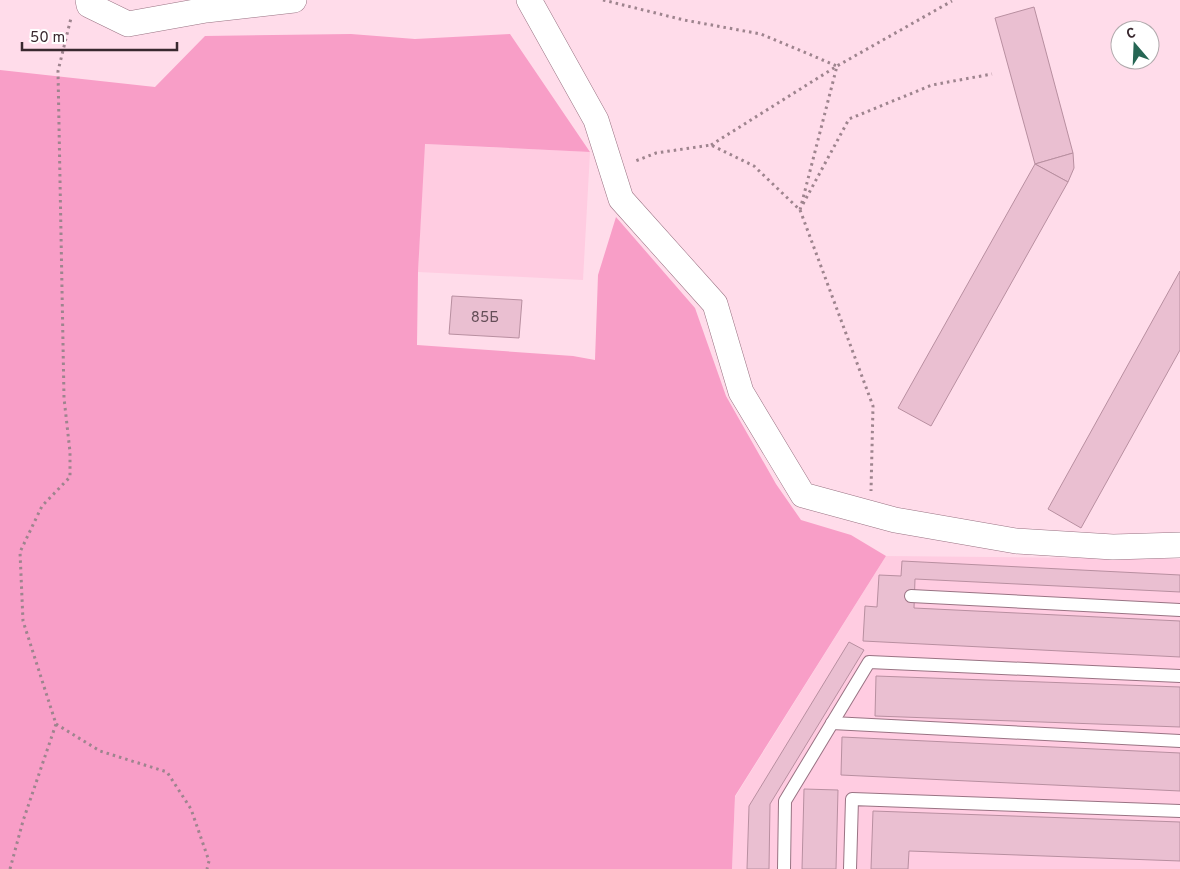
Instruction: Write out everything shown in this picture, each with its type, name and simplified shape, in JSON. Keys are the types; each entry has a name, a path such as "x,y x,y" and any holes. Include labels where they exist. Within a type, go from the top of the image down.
{"street":[{"path":"80,4 89,5 128,24 206,10 294,0"},
{"path":"529,0 596,120 621,199 715,304 741,392 803,494 895,520 1016,541 1113,547 1180,545"}],"lane":[{"path":"912,596 1180,610"},
{"path":"784,869 785,801 869,662 1180,676"},
{"path":"832,723 1180,741"},
{"path":"850,869 852,799 1180,811"}],"path":[{"path":"603,0 684,20 761,34 837,66"},
{"path":"612,170 656,153 711,145 837,66 952,1"},
{"path":"10,869 23,821 56,724 23,621 20,552 42,506 70,476 70,452 64,398 58,71 80,4"},
{"path":"800,210 837,66"},
{"path":"800,210 849,119 932,85 992,74"},
{"path":"711,145 754,166 800,210 873,406 871,514"},
{"path":"56,724 100,751 167,772 191,809 209,861 207,869"}],"shaded area":[{"path":"351,34 415,39 510,34 590,152 425,144 418,272 417,345 573,356 595,360 598,275 616,217 695,308 726,396 776,484 801,520 851,535 886,556 735,796 732,869 0,869 0,70 155,87 205,36"},
{"path":"424,144 590,152 583,280 418,272"},
{"path":"886,556 1180,559 1180,869 732,869 735,797"}],"building":[{"path":"1034,7 1073,153 1035,164 995,18"},
{"path":"1073,153 1074,168 1068,182 1035,164"},
{"path":"1035,164 1068,182 931,426 898,408"},
{"path":"1180,271 1180,350 1081,528 1048,509"},
{"path":"452,296 522,300 519,338 449,334"},
{"path":"902,561 1180,575 1180,592 915,579 914,608 1180,621 1180,657 863,641 865,606 877,607 879,575 901,576"},
{"path":"849,642 864,650 770,804 769,869 747,869 749,806"},
{"path":"876,676 1180,687 1180,727 875,716"},
{"path":"842,737 1180,753 1180,791 841,775"},
{"path":"804,789 838,790 836,869 802,869"},
{"path":"873,811 1180,822 1180,861 909,851 908,869 871,869"}]}
